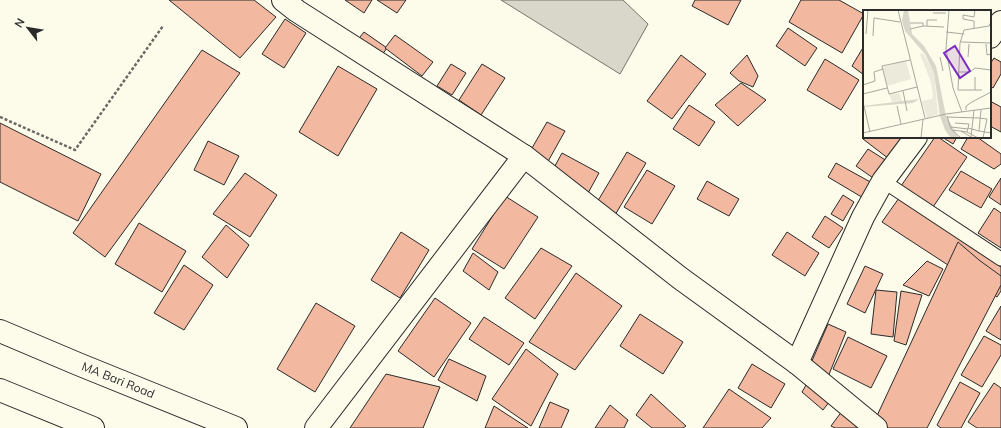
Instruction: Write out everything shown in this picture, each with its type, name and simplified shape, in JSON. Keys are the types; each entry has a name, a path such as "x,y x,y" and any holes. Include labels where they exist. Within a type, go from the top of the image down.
{"street":[{"path":"283,0 297,11 524,156 680,278 797,363 876,428"},
{"path":"991,36 1001,22"},
{"path":"797,363 863,217 883,181 915,138"},
{"path":"316,428 524,156"},
{"name":"MA Bari Road","path":"0,331 236,428"},
{"path":"0,390 93,428"}],"lane":[{"path":"883,181 1001,259"}],"path":[{"path":"0,116 75,150 163,26"}],"shaded area":[{"path":"501,0 623,0 648,24 620,74"}],"building":[{"path":"169,0 254,0 276,17 240,58"},
{"path":"345,0 372,0 364,13"},
{"path":"377,0 406,0 397,13"},
{"path":"695,0 741,0 728,25 692,6"},
{"path":"801,0 839,0 863,13 842,53 789,22"},
{"path":"285,19 306,33 284,68 262,54"},
{"path":"788,28 817,48 805,66 776,46"},
{"path":"364,32 387,48 379,59 356,42"},
{"path":"395,35 433,62 422,76 385,48"},
{"path":"863,48 863,74 852,66"},
{"path":"202,50 240,73 105,257 73,233"},
{"path":"681,55 706,74 672,119 647,101"},
{"path":"747,55 758,76 753,87 739,81 730,73"},
{"path":"994,58 1001,62 1001,74 993,88 991,87 991,62"},
{"path":"825,59 859,80 841,110 807,90"},
{"path":"451,64 466,73 452,95 437,86"},
{"path":"482,64 505,78 481,115 459,100"},
{"path":"338,66 377,89 338,156 299,132"},
{"path":"741,83 766,100 738,126 715,105"},
{"path":"991,102 1001,107 1001,132 991,127"},
{"path":"689,105 715,122 699,146 673,129"},
{"path":"547,122 565,131 546,165 528,155"},
{"path":"0,123 101,174 78,221 0,182"},
{"path":"864,138 909,138 893,162 863,139"},
{"path":"934,138 939,138 967,157 933,207 901,186"},
{"path":"944,138 956,138 953,144"},
{"path":"967,138 978,138 1001,154 1001,164 994,169 961,149"},
{"path":"208,141 239,156 224,185 194,170"},
{"path":"868,149 890,163 876,180 856,166"},
{"path":"627,152 646,163 615,215 596,204"},
{"path":"562,153 599,173 587,195 550,175"},
{"path":"836,163 874,184 865,199 828,177"},
{"path":"647,170 675,186 652,224 624,207"},
{"path":"961,171 992,189 981,208 949,190"},
{"path":"245,173 277,195 250,237 213,214"},
{"path":"1001,178 1001,205 989,197"},
{"path":"707,181 739,199 729,216 697,199"},
{"path":"843,195 854,202 843,221 831,214"},
{"path":"505,196 538,217 504,269 472,249"},
{"path":"899,198 1001,267 1001,291 997,297 882,222"},
{"path":"994,208 1001,213 1001,248 978,233"},
{"path":"825,216 843,228 829,248 812,237"},
{"path":"139,223 186,251 162,292 115,264"},
{"path":"226,225 249,245 227,278 202,257"},
{"path":"401,232 429,250 400,298 371,280"},
{"path":"787,232 819,253 805,276 772,255"},
{"path":"958,242 1001,276 1001,285 927,428 885,428 875,420"},
{"path":"541,248 572,266 535,319 505,298"},
{"path":"473,253 498,272 489,290 463,271"},
{"path":"927,261 943,269 929,296 903,285"},
{"path":"184,265 213,285 184,330 154,313"},
{"path":"865,266 883,274 865,313 847,304"},
{"path":"576,273 622,306 575,370 529,342"},
{"path":"876,290 897,292 893,337 871,334"},
{"path":"901,291 922,295 906,345 894,341"},
{"path":"435,298 471,323 434,377 398,351"},
{"path":"316,303 355,326 315,392 277,369"},
{"path":"1001,306 1001,340 986,331"},
{"path":"640,314 683,342 663,374 620,346"},
{"path":"484,317 524,343 509,365 469,339"},
{"path":"828,324 846,332 826,382 808,370"},
{"path":"984,336 1001,345 1001,355 982,387 961,375"},
{"path":"848,337 887,356 871,388 833,369"},
{"path":"526,349 558,374 531,426 492,399"},
{"path":"449,359 486,376 477,401 438,380"},
{"path":"752,364 785,384 771,408 738,388"},
{"path":"386,374 440,387 423,428 350,428"},
{"path":"809,380 833,397 823,410 802,392"},
{"path":"960,382 980,393 961,428 941,428 937,425"},
{"path":"994,383 1001,388 1001,428 977,428 968,422"},
{"path":"729,389 771,418 762,428 703,428"},
{"path":"651,394 686,426 683,428 652,428 636,415"},
{"path":"550,402 569,410 561,428 539,428"},
{"path":"610,405 628,420 624,428 595,428"},
{"path":"494,406 528,428 485,428"},
{"path":"845,407 861,428 835,428 831,426"}]}
